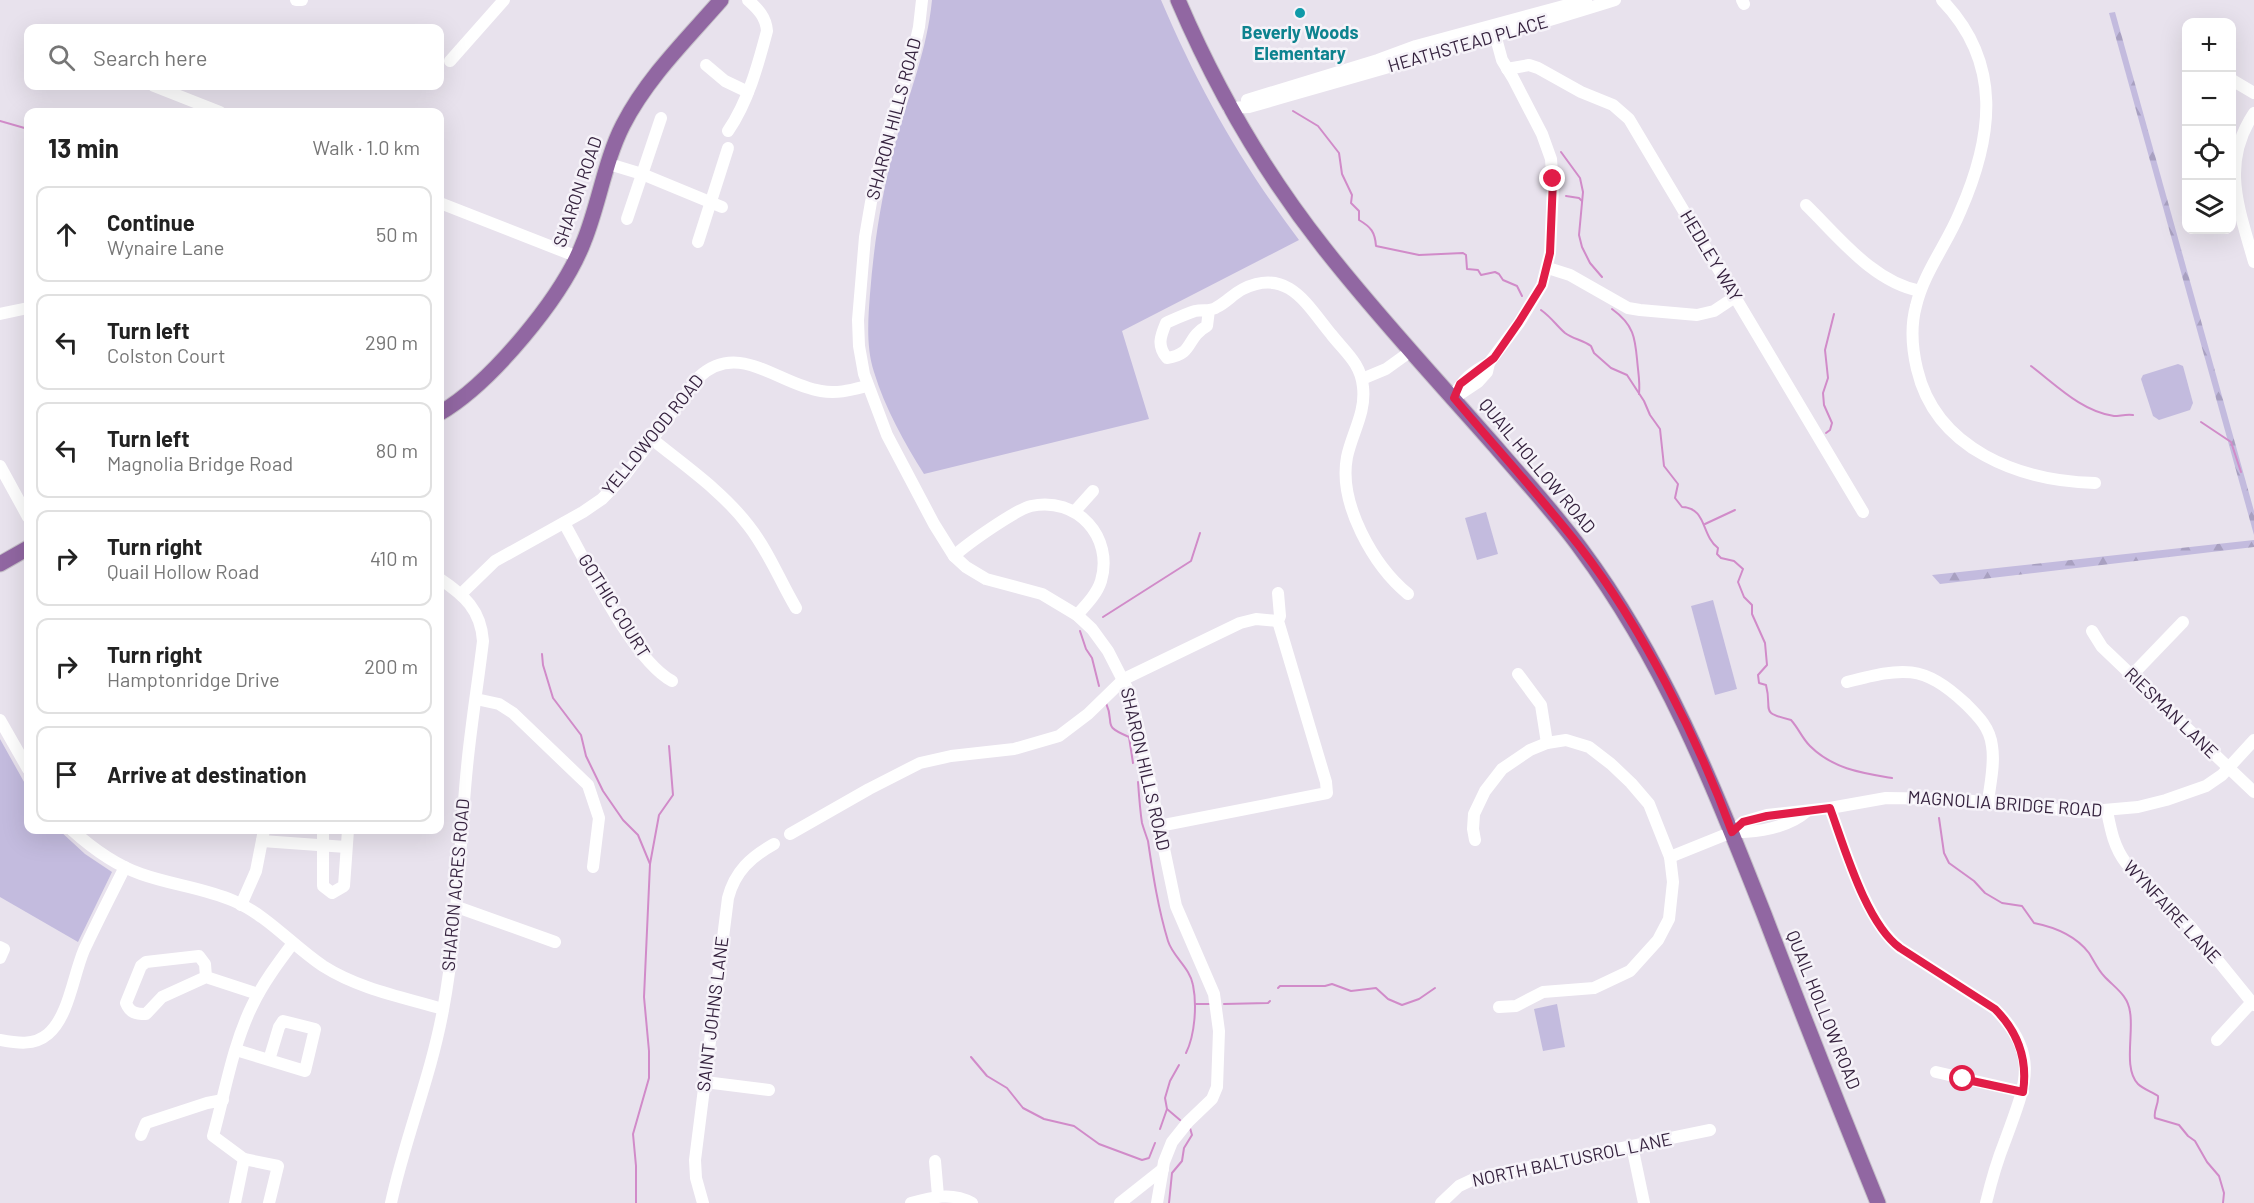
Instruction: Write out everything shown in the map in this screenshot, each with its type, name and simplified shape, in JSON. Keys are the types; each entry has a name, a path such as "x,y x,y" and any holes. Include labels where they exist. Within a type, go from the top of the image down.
{"main road":[{"name":"SHARON ROAD","path":"444,410 497,366 554,296 578,257 622,126 663,66 721,0"},
{"name":"QUAIL HOLLOW ROAD","path":"1178,0 1195,41 1229,108 1281,190 1325,249 1537,494 1581,549 1616,600 1667,688 1707,770 1878,1203"},
{"path":"0,564 24,550"}],"street":[{"path":"296,0 302,0"},
{"path":"728,131 737,118 748,92 767,31 763,17 748,0"},
{"name":"SHARON HILLS ROAD","path":"922,0 911,62 886,137 870,202 858,320 859,346 867,386 887,435 934,524 954,556 966,567 986,579 1042,594 1077,615 1100,639 1124,679 1140,734 1176,906 1214,993 1219,1030 1217,1087 1212,1099 1186,1124 1172,1142 1163,1169 1157,1203"},
{"name":"HEATHSTEAD PLACE","path":"1229,108 1245,100 1378,60 1416,46 1586,0"},
{"name":"HEATHSTEAD PLACE","path":"1229,108 1249,107 1381,68 1496,38 1615,0"},
{"path":"1942,0 1963,24 1978,55 1985,87 1986,119 1980,151 1961,211 1920,291 1913,319 1913,351 1925,396 1938,417 1969,447 1986,458 2009,467 2055,479 2095,483"},
{"path":"450,61 502,1"},
{"path":"1454,398 1478,382 1487,372 1489,363 1542,285 1548,268 1553,187 1551,159 1542,134 1502,60 1496,38"},
{"path":"706,65 725,81 748,92"},
{"name":"HEDLEY WAY","path":"1507,69 1529,65 1538,68 1623,112 1863,512"},
{"path":"2236,82 2254,93"},
{"path":"164,90 210,108"},
{"path":"2254,112 2240,140 2234,170 2236,197 2254,262"},
{"path":"627,219 661,118"},
{"path":"698,242 716,205 728,148"},
{"path":"609,164 642,174 716,205"},
{"path":"444,205 578,257"},
{"path":"1806,205 1879,273 1904,287 1920,291"},
{"path":"1548,268 1570,275 1628,308 1640,310 1697,315 1714,311 1735,297"},
{"path":"1209,310 1207,326 1193,336 1186,351 1178,356 1167,358 1161,350 1159,337 1166,323 1197,310 1216,309 1246,287 1269,283 1285,286 1303,297 1354,360 1362,379 1363,406 1347,462 1347,487 1358,523 1378,564 1408,594"},
{"path":"0,314 24,309"},
{"path":"1362,379 1386,369 1411,351"},
{"name":"YELLOWOOD ROAD","path":"461,594 495,561 583,512 609,492 626,474 699,377 710,368 720,363 750,364 804,387 820,391 842,392 867,386"},
{"path":"652,439 719,493 744,519 763,546 796,608"},
{"path":"0,466 24,511"},
{"path":"1075,511 1093,491"},
{"path":"954,556 969,542 1029,506 1047,504 1075,511 1098,534 1104,568 1100,584 1077,615"},
{"name":"GOTHIC COURT","path":"564,523 609,603 643,655 660,674 672,681"},
{"name":"SHARON ACRES ROAD","path":"392,1203 404,1148 443,1009 457,908 467,764 477,699 483,632 477,614 461,594 444,582"},
{"path":"1159,826 1327,793 1326,782 1278,621 1280,616 1278,593"},
{"path":"790,834 868,789 920,763 951,756 1014,749 1059,736 1088,714 1103,696 1124,679 1240,623 1256,619 1278,621"},
{"path":"2132,675 2183,622"},
{"name":"RIESMAN LANE","path":"2092,631 2102,647 2254,792"},
{"path":"1847,682 1883,673 1904,671 1931,677 1953,692 1978,716 1990,737 1993,758 1988,802"},
{"path":"1518,674 1540,705 1547,742"},
{"path":"477,699 499,705 513,713 588,785 599,818 593,867"},
{"path":"0,722 24,762"},
{"path":"1475,840 1474,814 1485,791 1502,770 1530,750 1547,742 1566,740 1589,747 1618,770 1649,804 1670,857 1673,882 1669,919 1658,940 1630,971 1594,988 1543,992 1516,1006 1499,1007"},
{"name":"MAGNOLIA BRIDGE ROAD","path":"1732,832 1746,832 1789,822 1796,820 1807,811 1886,798 1921,797 2081,812 2108,811 2157,802 2198,789 2222,775 2254,740"},
{"path":"1830,808 1876,924 1900,948 1995,1009 2004,1018 2022,1051 2025,1072 2023,1092 1993,1175 1986,1203"},
{"name":"WYNFAIRE LANE","path":"2108,811 2112,836 2118,852 2126,863 2190,926 2253,1004"},
{"path":"1670,857 1732,832"},
{"path":"77,834 91,846 125,867 166,881 213,893 242,905 275,926 323,966 352,981 443,1009"},
{"path":"323,834 323,886 332,893 344,886 348,834"},
{"path":"242,905 256,871 263,835 322,846 346,847"},
{"name":"SAINT JOHNS LANE","path":"703,1203 696,1178 695,1160 730,889 747,862 774,844"},
{"path":"0,1040 19,1043 37,1040 49,1033 57,1024 65,1011 75,974 85,949 125,867"},
{"path":"457,908 555,942"},
{"path":"270,1203 278,1166 244,1159 213,1136 245,1023 258,993 293,943"},
{"path":"0,947 4,949 0,958"},
{"path":"206,977 205,964 199,956 146,962 141,966 126,1003 129,1010 135,1014 146,1014 162,997 206,977 258,993"},
{"path":"2217,1040 2253,1004"},
{"path":"236,1050 268,1060 305,1071 315,1029 283,1021 268,1060"},
{"path":"1936,1072 2023,1092"},
{"path":"705,1082 769,1090"},
{"path":"141,1135 146,1123 223,1100"},
{"name":"NORTH BALTUSROL LANE","path":"1441,1203 1459,1186 1476,1178 1710,1130"},
{"path":"1632,1146 1644,1203"},
{"path":"235,1203 244,1159"},
{"path":"935,1161 938,1196"},
{"path":"1120,1203 1163,1169"},
{"path":"911,1203 938,1196 955,1197 972,1203"}],"green space":[{"path":"932,0 1161,0 1190,64 1222,124 1258,183 1299,240 1122,331 1149,419 924,474 909,450 878,385 870,353 868,324 879,217 896,141 922,54"},
{"path":"2115,12 2254,511 2254,535 2109,13"},
{"path":"2178,364 2183,366 2193,403 2190,410 2159,420 2153,416 2141,379 2143,375"},
{"path":"1486,512 1498,554 1477,560 1465,518"},
{"path":"2254,540 2254,547 1940,584 1932,575"},
{"path":"1713,600 1737,689 1715,695 1691,606"},
{"path":"0,739 24,782 24,834 63,834 85,854 112,872 78,942 0,897"},
{"path":"1557,1004 1565,1047 1543,1051 1534,1009"}],"waterway":[{"path":"1293,111 1318,126 1339,153 1342,174 1352,195 1351,203 1359,211 1359,220 1372,230 1376,246 1419,255 1463,253 1466,255 1467,269 1478,270 1481,275 1495,272 1503,280 1517,286 1522,296"},
{"path":"0,121 24,128"},
{"path":"1561,152 1580,178 1583,192 1579,235 1590,263 1602,277"},
{"path":"1566,196 1579,198 1582,201"},
{"path":"1612,309 1626,322 1633,336 1639,375 1639,394"},
{"path":"1541,310 1565,333 1591,346 1594,353 1611,368 1627,375 1660,429 1664,466 1678,484 1675,498 1682,507 1696,512 1700,517 1713,543 1718,548 1717,554 1721,558 1734,561 1743,569 1738,582 1744,597 1752,605 1752,614 1765,643 1767,665 1758,675 1759,683 1766,685 1770,712 1791,720 1810,746 1828,760 1848,769 1892,778"},
{"path":"1826,433 1830,430 1832,423 1824,405 1823,393 1828,378 1825,350 1834,314"},
{"path":"2031,366 2091,409 2114,416 2133,415"},
{"path":"2201,422 2231,442 2241,472"},
{"path":"1705,524 1735,510"},
{"path":"1103,617 1191,561 1200,533"},
{"path":"1080,631 1086,649 1092,658 1099,686"},
{"path":"542,654 553,698 581,735 586,756 603,791 623,820 638,835 650,864"},
{"path":"1106,703 1112,727 1129,737 1133,763"},
{"path":"636,1203 633,1134 649,1078 644,997 650,864 659,815 673,795 669,746"},
{"path":"1138,782 1142,823 1148,841 1164,929 1170,947 1189,973 1193,985 1194,1020 1186,1053"},
{"path":"1939,818 1944,853 1949,863 1974,881 1985,893 2002,903 2022,906 2034,923 2057,930 2078,942 2089,953 2102,974 2124,996 2129,1006 2131,1020 2130,1060 2134,1077 2140,1086 2158,1096 2155,1118 2179,1125 2195,1141 2207,1162 2219,1176 2224,1193 2223,1203"},
{"path":"1278,988 1280,986 1332,984 1351,991 1376,988 1388,999 1402,1005 1419,999 1435,988"},
{"path":"1224,1004 1268,1003 1270,1001"},
{"path":"1195,1004 1210,1004"},
{"path":"971,1057 987,1076 1007,1088 1023,1108 1044,1119 1074,1126 1099,1144 1142,1160 1149,1158 1155,1143"},
{"path":"1160,1129 1167,1109 1165,1098 1170,1081 1179,1065"},
{"path":"1167,1109 1180,1120"},
{"path":"1169,1203 1172,1173 1182,1161 1184,1148 1192,1135 1190,1128"}],"place":[{"name":"Beverly Woods Elementary","path":"1300,13"}],"route":[{"path":"1553,179 1550,253 1542,285 1494,358 1460,384 1454,398 1537,494 1581,549 1616,600 1646,649 1688,729 1732,832 1743,822 1767,816 1830,808 1876,924 1900,948 1995,1009 2004,1018 2022,1051 2025,1072 2023,1092 1963,1079"}]}
